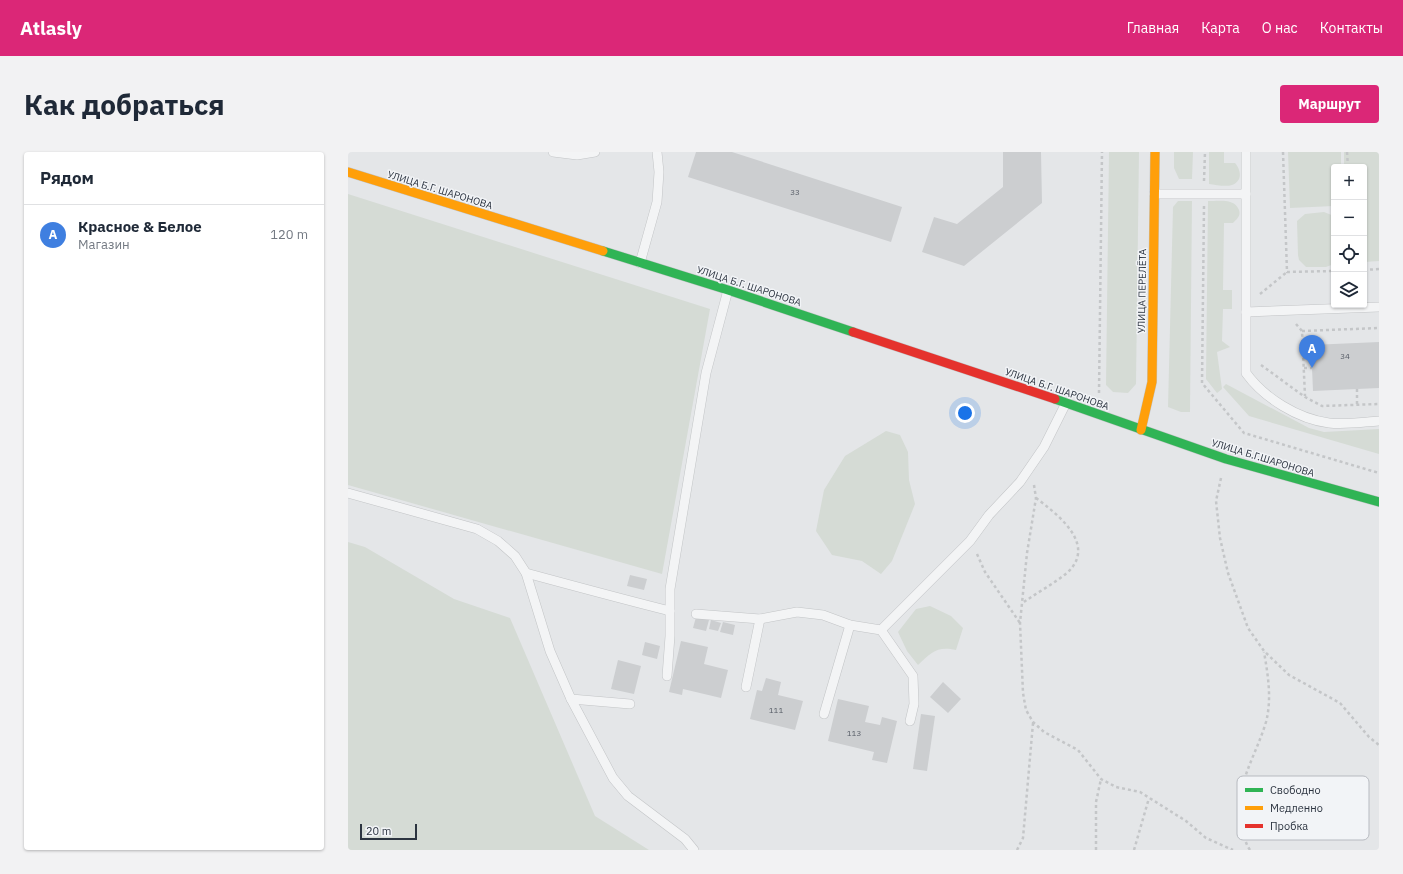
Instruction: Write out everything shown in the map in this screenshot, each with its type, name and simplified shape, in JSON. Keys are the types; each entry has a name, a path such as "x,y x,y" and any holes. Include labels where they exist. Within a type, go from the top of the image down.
{"main road":[{"name":"УЛИЦА ПЕРЕЛЁТА","path":"1141,430 1152,382 1155,152"},
{"name":"УЛИЦА Б.Г. ШАРОНОВА","path":"348,172 639,264 728,290 1066,403 1141,430"},
{"name":"УЛИЦА Б.Г.ШАРОНОВА","path":"1141,430 1226,459 1379,502"}],"lane":[{"path":"553,152 577,155 595,152"},
{"path":"639,264 657,202 659,172 657,152"},
{"path":"1246,152 1246,373 1254,385 1271,398 1306,418 1330,423 1379,421"},
{"path":"1154,194 1246,194"},
{"path":"667,676 670,636 670,589 706,373 728,290"},
{"path":"1246,312 1379,307"},
{"path":"881,630 970,541 989,514 1020,482 1044,447 1066,403"},
{"path":"348,493 477,528 498,540 514,556 526,573 550,651 571,699 613,778 628,796 685,839 694,850"},
{"path":"526,573 604,593 637,604 670,611"},
{"path":"696,614 760,619 797,612 823,615 850,625 881,630 913,676 914,704 910,721"},
{"path":"746,687 760,619"},
{"path":"824,714 850,625"},
{"path":"571,699 630,704"}],"path":[{"path":"1100,388 1102,152"},
{"path":"1205,152 1202,383 1244,433 1379,473"},
{"path":"1283,152 1287,272"},
{"path":"1347,152 1348,164"},
{"path":"1367,270 1379,269"},
{"path":"1260,294 1287,272 1331,271"},
{"path":"1260,286 1260,311"},
{"path":"1305,397 1302,331 1379,328"},
{"path":"1260,362 1261,367 1305,397 1322,406 1379,404"},
{"path":"1304,368 1312,368"},
{"path":"1357,389 1357,405"},
{"path":"1226,459 1216,501 1220,538 1228,573 1248,628 1264,651 1289,676 1340,703 1369,737 1379,745"},
{"path":"1031,465 1036,498 1027,553 1024,602 1020,623 1023,693 1026,710 1033,722 1044,732 1078,750 1101,779 1116,787 1140,792 1186,821 1206,838 1233,850"},
{"path":"1024,602 1068,571 1076,560 1078,546 1072,532 1060,516 1036,498"},
{"path":"970,541 985,572 1020,623"},
{"path":"1245,776 1266,721 1269,685 1264,651"},
{"path":"1017,850 1020,847 1023,838 1033,722"},
{"path":"1096,850 1096,802 1101,779"},
{"path":"1134,850 1149,798"},
{"path":"1245,840 1246,845 1250,850"}],"shaded area":[{"path":"1109,152 1139,152 1136,384 1128,393 1113,392 1106,385"},
{"path":"1174,152 1193,152 1192,179 1179,179 1174,168"},
{"path":"1209,152 1224,152 1224,163 1235,163 1240,172 1236,183 1227,186 1209,184"},
{"path":"1288,152 1341,152 1341,164 1331,164 1331,206 1290,208"},
{"path":"1344,152 1379,152 1379,261 1367,262 1367,164 1344,164"},
{"path":"348,194 710,309 662,574 348,485"},
{"path":"1178,201 1192,201 1190,412 1181,412 1168,407 1173,207"},
{"path":"1208,201 1230,202 1237,206 1239,210 1238,217 1233,223 1224,223 1223,290 1232,290 1232,309 1223,309 1222,341 1230,347 1217,352 1222,389 1217,393 1206,379"},
{"path":"1324,212 1331,215 1331,265 1326,267 1306,267 1299,260 1297,221 1305,214"},
{"path":"1226,384 1309,428 1324,432 1379,429 1379,454 1249,416 1223,387"},
{"path":"886,431 900,435 908,452 909,480 915,504 892,561 881,574 862,561 832,555 816,531 824,490 845,456"},
{"path":"348,542 365,547 454,599 510,618 595,816 649,850 348,850"},
{"path":"930,606 951,616 963,628 956,650 944,649 935,651 918,665 907,651 898,632 916,609"}],"building":[{"path":"696,152 732,152 902,207 891,242 688,177"},
{"path":"1003,152 1041,152 1042,203 964,266 922,252 934,217 957,224 1003,187"},
{"path":"1379,342 1379,388 1313,391 1311,345"},
{"path":"630,575 647,579 644,590 627,586"},
{"path":"696,617 709,620 706,631 693,628"},
{"path":"711,620 721,623 718,631 709,629"},
{"path":"723,622 735,625 733,635 720,632"},
{"path":"681,641 708,647 704,664 728,670 721,698 683,689 682,695 669,692"},
{"path":"645,642 660,646 657,659 642,655"},
{"path":"618,660 641,666 634,694 611,689"},
{"path":"766,678 781,682 778,695 803,701 795,730 750,719 757,690 762,691"},
{"path":"943,682 961,699 948,713 930,697"},
{"path":"838,699 869,706 865,722 880,725 882,717 897,721 887,763 872,760 874,752 828,741"},
{"path":"921,714 935,716 927,771 913,769"}],"traffic: fast":[{"path":"603,251 728,290 853,332"},
{"path":"1055,399 1226,459 1379,502"}],"traffic: slow":[{"path":"1141,430 1152,382 1155,152"},
{"path":"348,172 603,251"}],"traffic: jam":[{"path":"853,332 1055,399"}],"place":[{"name":"Красное & Белое","path":"1312,368"}]}
